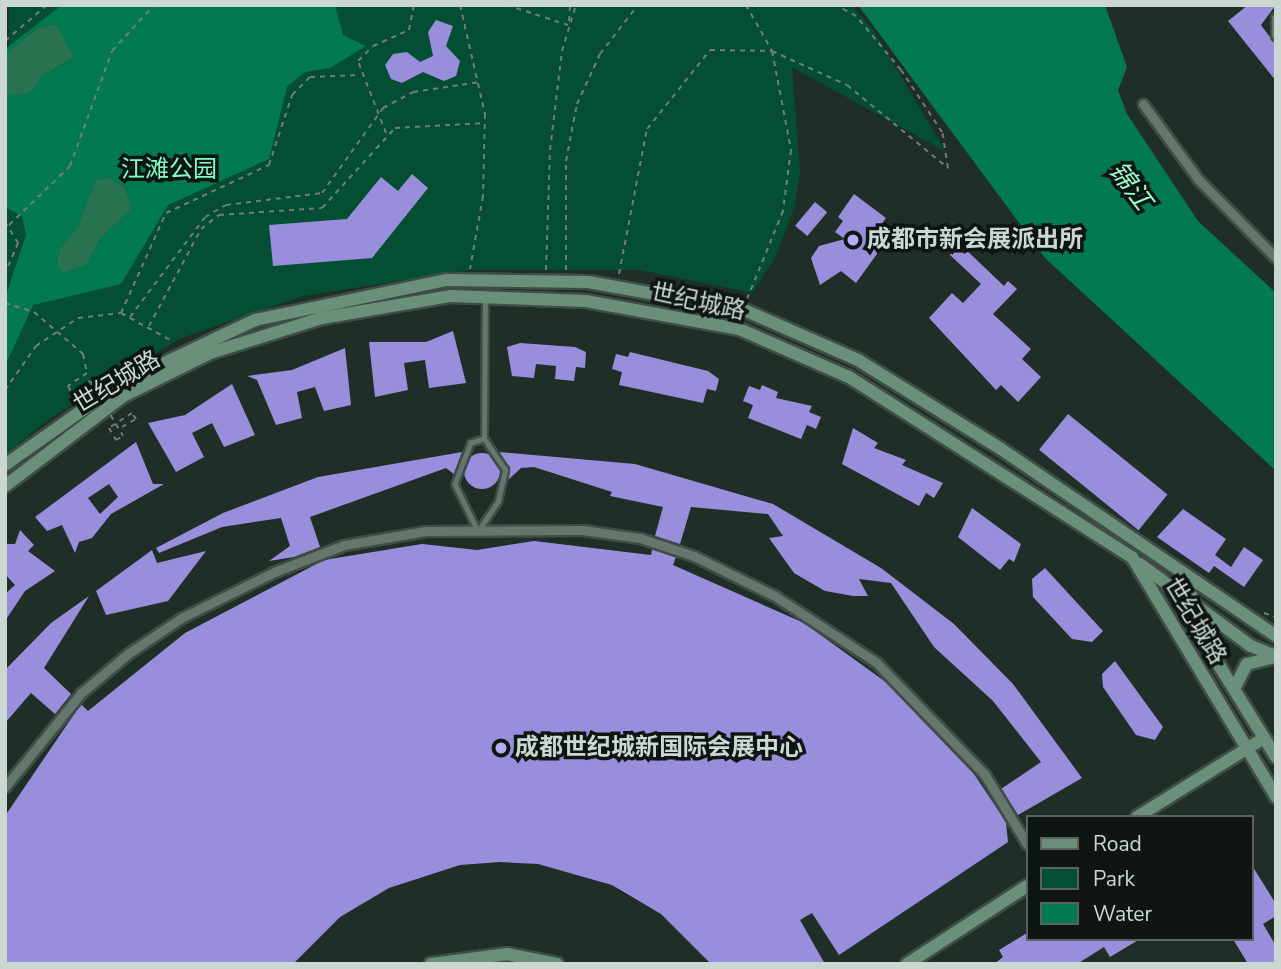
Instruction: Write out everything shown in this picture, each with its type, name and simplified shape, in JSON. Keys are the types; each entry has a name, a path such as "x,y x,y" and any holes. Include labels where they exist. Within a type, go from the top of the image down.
{"main road":[{"name":"世纪城路","path":"5,465 118,385 255,320 447,280 617,287 744,310 858,360 1001,449 1184,577 1193,606 1234,689 1276,757"},
{"name":"世纪城路","path":"5,485 123,396 210,353 322,318 452,296 586,301 739,329 849,377 1132,557 1276,797"},
{"path":"1132,557 1193,606 1276,656"},
{"path":"1184,577 1276,636"},
{"path":"1234,689 1247,664 1276,656"},
{"path":"1140,815 1264,738"},
{"path":"907,964 1026,887"},
{"path":"431,964 507,954 557,964"}],"street":[{"path":"1276,19 1276,35"},
{"path":"1143,104 1198,179 1276,258"},
{"path":"5,787 81,694 181,618 344,545 426,531 582,530 640,538 694,556 775,596 876,662 943,726 985,775 1026,842"}],"lane":[{"path":"478,531 498,500 505,470 484,439 485,297"},
{"path":"478,531 455,484 471,443 484,439"}],"path":[{"path":"5,41 47,5"},
{"path":"9,225 70,166 112,51 154,5"},
{"path":"387,134 360,75 363,53 409,30 415,7 422,5"},
{"path":"460,5 480,82 485,123 470,270"},
{"path":"506,5 569,25"},
{"path":"546,271 551,150 570,5"},
{"path":"569,25 576,5"},
{"path":"566,271 566,161 577,104 600,54 638,5"},
{"path":"744,310 789,180 787,113 772,51 746,5"},
{"path":"617,287 647,129 710,50 772,51 847,85 948,168 942,132 901,70 856,16 836,5"},
{"path":"121,313 166,213 269,165 292,95 310,77 360,75"},
{"path":"130,317 205,217 226,205 322,193 339,178 377,113 413,92 480,82"},
{"path":"149,326 209,221 230,211 322,208 387,134 404,125 485,123"},
{"path":"5,222 18,243 5,274"},
{"path":"5,303 34,312 57,330 88,362 87,373 68,386 71,392 90,381 123,436 116,440 109,428 132,413 136,419 122,427"},
{"path":"5,390 36,346 57,330 92,314 121,313 174,342"}],"green space":[{"name":"江滩公园","path":"9,5 851,5 874,31 946,152 792,67 800,171 795,205 775,258 752,293 640,270 470,270 303,296 179,339 46,421 5,455"}],"shaded area":[{"path":"57,24 74,57 46,74 29,94 7,96 5,55 37,28"},
{"path":"108,177 125,187 132,209 100,239 87,265 63,273 56,266 60,248 78,226 95,180"}],"water":[{"path":"62,5 335,5 343,35 366,46 330,68 305,72 287,87 269,159 168,205 121,284 33,305 5,366 5,298 26,235 22,216 5,207 5,95 29,94 40,78 74,57 57,24 37,28 5,55 5,49","holes":["108,177 125,187 132,209 100,239 87,265 63,273 56,265 60,248 78,226 95,180"]},
{"name":"锦江","path":"858,5 1105,5 1127,67 1118,90 1127,114 1198,221 1276,293 1276,471 1045,258"}],"building":[{"path":"1248,5 1276,5 1261,25 1276,45 1276,81 1228,21"},
{"path":"436,20 453,26 446,46 460,61 456,76 444,81 423,72 402,83 391,79 385,65 393,54 407,52 420,62 433,56 428,32"},
{"path":"412,174 428,188 372,258 273,266 269,225 347,219 381,177 398,191"},
{"name":"成都市新会展派出所","path":"854,194 886,218 871,239 882,247 856,283 841,271 820,285 811,258 819,246 845,239 835,232 843,221 838,217"},
{"path":"815,202 827,212 807,236 795,226"},
{"path":"960,244 1004,286 1008,281 1017,289 993,314 1031,349 1022,359 1041,377 1018,402 1001,385 996,390 929,318 952,293 963,303 981,284 950,255"},
{"path":"453,331 466,383 429,388 425,360 404,363 408,390 375,397 369,342 426,342"},
{"path":"520,343 575,347 586,352 585,368 576,367 574,381 555,379 556,366 536,364 534,378 512,376 507,347"},
{"path":"345,348 351,405 324,411 315,387 297,392 302,418 276,425 257,380 247,376 292,370"},
{"path":"630,352 708,371 719,379 716,391 707,389 703,403 619,385 622,372 612,369 616,354 628,357"},
{"path":"232,384 255,435 224,447 212,423 192,433 204,457 176,472 148,423 185,415"},
{"path":"762,385 778,392 776,398 812,406 809,412 821,417 816,429 807,425 801,439 748,418 753,405 743,401 749,386 760,390"},
{"path":"1068,414 1167,495 1139,530 1039,450"},
{"path":"853,428 878,443 874,448 906,460 902,465 943,483 934,498 926,493 919,506 842,464"},
{"path":"136,442 153,484 164,484 111,514 92,538 79,542 75,553 62,525 47,531 35,517","holes":["109,484 118,497 100,514 88,498"]},
{"path":"462,452 454,474 446,468 310,517 320,547 294,557 269,561 290,546 281,518 222,527 159,553 156,548 223,513 318,477"},
{"path":"499,452 635,464 773,504 881,568 954,624 1013,684 1082,778 1018,815 1001,789 1041,762 993,701 934,647 891,583 859,579 868,596 853,596 825,591 794,573 769,538 783,536 768,514 691,507 680,544 655,536 663,507 610,496 612,492 534,467 521,468 508,480 510,469"},
{"path":"482,453 494,459 500,471 494,483 482,489 470,483 464,471 470,459"},
{"path":"972,508 1021,544 1014,562 1009,559 1000,570 958,537"},
{"path":"1183,509 1226,539 1215,555 1231,567 1244,547 1263,560 1244,587 1214,566 1209,573 1157,537"},
{"path":"20,530 34,545 28,551 55,571 25,591 5,621 5,594 15,585 5,574 5,544 15,544"},
{"name":"成都世纪城新国际会展中心","path":"534,541 651,555 652,549 676,557 673,565 804,623 887,683 974,774 1006,822 1008,842 839,955 812,913 800,920 825,964 711,964 661,914 612,885 538,864 500,862 460,865 389,888 340,917 293,964 5,964 5,816 81,704 88,711 185,633 324,560 422,544 477,550"},
{"path":"152,550 157,563 206,551 168,601 106,615 96,591"},
{"path":"1045,568 1103,631 1092,642 1072,639 1033,597 1032,579"},
{"path":"89,596 44,668 71,694 55,714 31,693 5,723 5,670 51,623"},
{"path":"1115,661 1163,727 1155,740 1136,735 1103,687 1102,674"},
{"path":"1253,867 1276,904 1276,916 1263,924 1276,946 1276,964 1248,964 1234,941 1253,941"},
{"path":"1026,934 1026,941 1137,941 1110,957 1104,947 1077,964 994,964 1003,957 999,950"}],"place":[{"name":"成都市新会展派出所","path":"853,240"},
{"name":"成都世纪城新国际会展中心","path":"501,748"}]}
